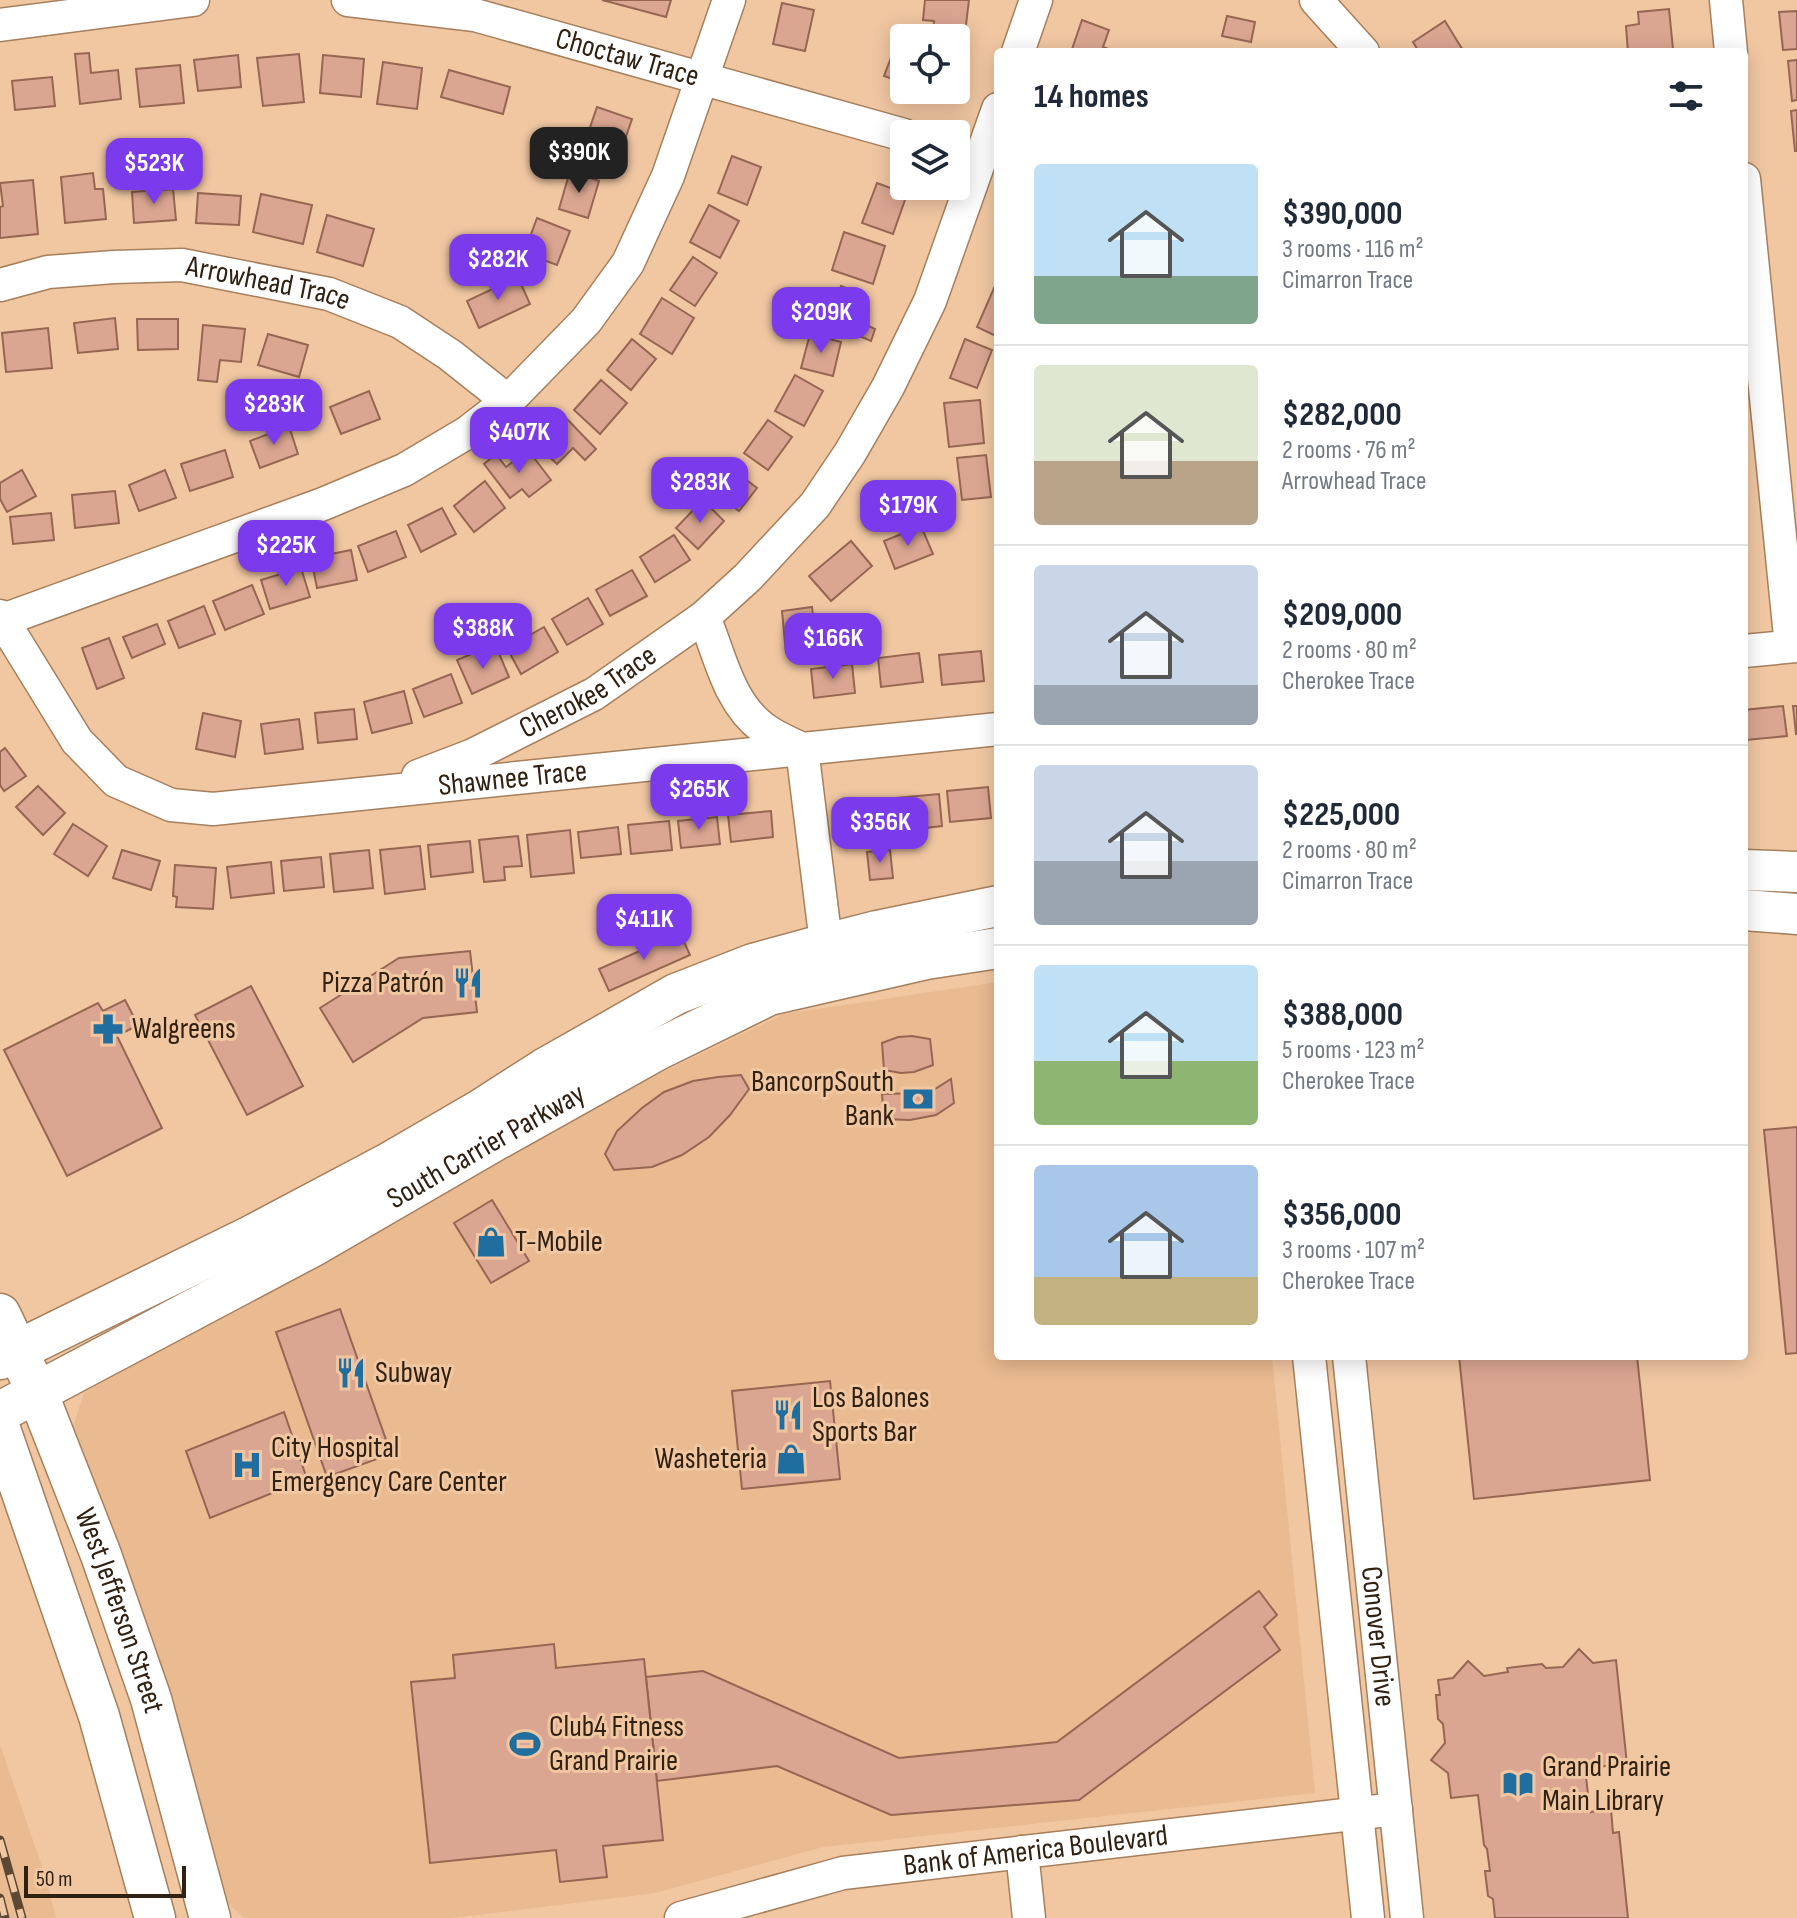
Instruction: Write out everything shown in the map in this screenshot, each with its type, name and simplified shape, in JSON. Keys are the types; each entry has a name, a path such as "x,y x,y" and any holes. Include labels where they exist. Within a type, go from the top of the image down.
{"main road":[{"path":"1748,870 1797,872"},
{"name":"South Carrier Parkway","path":"0,1412 315,1245 657,1050 769,995 877,931 994,907"},
{"path":"1748,910 1797,914"},
{"name":"South Carrier Parkway","path":"8,1354 251,1236 387,1164 676,994 753,964 926,959 994,949"},
{"name":"West Jefferson Street","path":"0,1314 8,1354 37,1392 101,1555 151,1699 210,1918"},
{"name":"West Jefferson Street","path":"0,1429 99,1716 155,1918"}],"street":[{"path":"0,25 193,0"},
{"name":"Choctaw Trace","path":"348,0 475,15 890,131"},
{"path":"1,619 323,504 404,470 468,432 508,401 586,321 628,263 668,176 729,0"},
{"path":"1019,48 1036,0"},
{"path":"1316,0 1359,48"},
{"path":"1726,0 1731,48"},
{"name":"Cherokee Trace","path":"376,792 473,755 594,694 704,617 748,577 815,505 850,453 888,387 930,301 978,156 994,118"},
{"path":"1748,216 1794,646 1748,651"},
{"name":"Arrowhead Trace","path":"0,285 48,272 182,265 329,294 400,322 450,355 508,401"},
{"path":"704,617 739,702 763,728 802,749 828,962"},
{"name":"Shawnee Trace","path":"1,619 77,741 116,781 171,805 213,809 994,729"},
{"name":"Conover Drive","path":"1309,1360 1368,1918"},
{"name":"Conover Drive","path":"1349,1360 1407,1918"},
{"name":"Bank of America Boulevard","path":"681,1918 843,1873 1396,1809"},
{"path":"1022,1852 1029,1918"}],"shaded area":[{"path":"994,983 994,1360 1272,1360 1315,1793 823,1847 655,1893 453,1918 244,1918 227,1902 71,1432 84,1393 576,1114 784,1014"},
{"path":"0,1745 46,1878 56,1918 0,1918"}],"building":[{"path":"602,0 671,0 666,17"},
{"path":"925,0 969,0 966,24 934,24 934,21 923,20"},
{"path":"782,3 814,10 805,51 773,44"},
{"path":"1669,9 1673,48 1628,48 1626,26 1639,24 1638,12"},
{"path":"1797,11 1797,49 1783,50 1779,12"},
{"path":"1227,16 1255,22 1251,42 1222,36"},
{"path":"1082,20 1109,30 1103,47 1106,48 1072,48"},
{"path":"1445,21 1462,48 1417,48 1413,42"},
{"path":"89,53 91,73 118,70 121,99 80,104 75,54"},
{"path":"299,54 304,102 263,106 257,58"},
{"path":"238,55 241,87 198,91 194,60"},
{"path":"323,55 364,59 361,97 320,93"},
{"path":"890,60 890,78 884,76"},
{"path":"1797,60 1797,100 1792,101 1788,61"},
{"path":"383,62 422,68 417,109 377,104"},
{"path":"180,65 184,103 140,107 136,69"},
{"path":"449,70 510,87 503,114 441,97"},
{"path":"52,77 55,106 15,110 12,81"},
{"path":"597,107 632,119 618,160 583,148"},
{"path":"1797,110 1797,151 1795,151 1791,111"},
{"path":"732,156 761,167 747,205 718,193"},
{"path":"570,171 599,181 588,218 559,209"},
{"path":"93,173 95,189 103,189 106,219 65,223 61,177"},
{"path":"33,180 38,234 0,238 0,207 3,206 0,183"},
{"path":"877,183 890,188 890,200 905,200 893,234 862,223"},
{"path":"173,189 176,220 134,223 132,192"},
{"path":"198,193 241,196 239,225 196,223"},
{"path":"261,194 312,205 303,244 253,232"},
{"path":"709,205 739,221 720,258 690,242"},
{"path":"327,215 374,229 363,266 317,252"},
{"path":"537,218 570,231 557,265 524,253"},
{"path":"844,232 885,246 873,284 832,270"},
{"path":"693,257 717,273 695,306 670,290"},
{"path":"518,277 530,304 479,328 467,301"},
{"path":"841,286 868,297 858,321 875,329 871,341 826,322"},
{"path":"994,288 994,335 977,327"},
{"path":"662,298 694,318 672,354 640,334"},
{"path":"115,318 118,349 78,353 74,323"},
{"path":"137,319 178,319 178,349 138,350"},
{"path":"203,325 245,329 241,362 220,360 217,382 198,380"},
{"path":"48,328 52,368 6,372 2,333"},
{"path":"268,334 308,345 299,377 258,365"},
{"path":"810,334 841,342 833,376 801,368"},
{"path":"632,339 656,359 631,390 607,370"},
{"path":"965,339 992,350 977,388 950,378"},
{"path":"795,375 823,391 804,426 775,411"},
{"path":"601,380 627,403 600,434 574,410"},
{"path":"369,391 380,419 341,434 330,407"},
{"path":"980,400 984,443 949,447 944,403"},
{"path":"564,416 596,449 585,460 573,448 557,464 536,444"},
{"path":"768,420 792,437 768,470 744,453"},
{"path":"289,426 298,454 260,468 250,441"},
{"path":"225,450 233,477 190,491 181,464"},
{"path":"528,450 551,480 529,497 522,489 510,498 484,464 496,454 506,467"},
{"path":"986,455 991,497 962,500 957,458"},
{"path":"22,470 36,496 7,512 0,499 0,483"},
{"path":"165,470 176,498 139,511 129,485"},
{"path":"736,472 757,488 739,511 718,495"},
{"path":"485,481 505,508 474,532 454,506"},
{"path":"115,491 119,523 75,528 72,495"},
{"path":"703,500 724,521 698,549 676,528"},
{"path":"442,508 456,534 421,552 408,525"},
{"path":"51,513 54,540 13,544 10,517"},
{"path":"921,526 933,554 895,569 884,541"},
{"path":"396,531 406,557 368,572 358,546"},
{"path":"674,535 690,560 655,582 640,557"},
{"path":"851,541 872,566 831,601 809,576"},
{"path":"351,550 357,580 317,588 311,558"},
{"path":"301,568 310,597 270,609 261,580"},
{"path":"632,570 647,596 610,616 596,590"},
{"path":"252,585 264,614 225,630 213,601"},
{"path":"588,598 603,624 567,645 552,619"},
{"path":"204,606 215,634 179,648 168,621"},
{"path":"812,607 817,649 786,653 782,611"},
{"path":"157,624 165,644 132,658 123,637"},
{"path":"544,627 558,652 521,674 507,648"},
{"path":"109,638 124,678 97,689 82,648"},
{"path":"498,651 509,677 472,694 457,660 476,652 479,659"},
{"path":"981,651 984,681 942,685 939,655"},
{"path":"919,653 923,682 881,687 878,658"},
{"path":"852,664 855,693 814,698 811,669"},
{"path":"451,674 462,703 424,717 413,689"},
{"path":"404,691 412,723 372,733 364,702"},
{"path":"1783,706 1787,736 1748,740 1748,710"},
{"path":"1793,706 1797,706 1797,734 1796,734"},
{"path":"354,709 357,739 318,743 315,713"},
{"path":"203,713 241,721 235,757 196,749"},
{"path":"299,719 303,749 265,754 261,724"},
{"path":"5,748 26,776 4,791 0,785 0,752"},
{"path":"38,786 65,813 43,835 16,807"},
{"path":"988,787 991,818 950,822 947,791"},
{"path":"939,794 942,826 899,831 896,798"},
{"path":"886,801 889,832 850,836 847,805"},
{"path":"771,811 773,837 731,842 728,815"},
{"path":"717,817 720,844 681,848 678,821"},
{"path":"669,821 672,850 631,854 628,825"},
{"path":"73,824 107,846 88,876 54,854"},
{"path":"618,827 621,854 581,858 578,832"},
{"path":"570,830 574,873 531,877 527,835"},
{"path":"518,836 522,866 504,867 505,880 484,882 479,840"},
{"path":"470,841 473,872 431,877 428,845"},
{"path":"420,846 425,889 385,894 380,850"},
{"path":"122,850 160,861 151,890 113,878"},
{"path":"369,850 373,888 334,892 330,854"},
{"path":"890,850 893,878 870,880 867,852"},
{"path":"321,857 324,887 284,891 281,861"},
{"path":"271,862 274,893 231,898 227,867"},
{"path":"175,865 216,868 213,909 176,907 177,897 173,896"},
{"path":"680,933 690,955 609,991 599,969"},
{"path":"470,951 477,1012 423,1018 353,1062 320,1008 399,958"},
{"path":"251,986 303,1086 247,1115 195,1015"},
{"name":"Walgreens","path":"125,1000 138,1025 117,1036 162,1128 67,1176 4,1050 98,1003 103,1011"},
{"name":"BancorpSouth Bank","path":"912,1036 930,1039 933,1065 914,1072 884,1070 882,1043"},
{"name":"BancorpSouth Bank","path":"741,1075 749,1089 709,1137 682,1155 652,1167 614,1170 605,1154 617,1131 642,1108 664,1092 693,1081"},
{"name":"BancorpSouth Bank","path":"951,1079 954,1103 936,1115 910,1120 884,1119 882,1094 918,1093 935,1089"},
{"path":"1797,1127 1797,1353 1786,1354 1764,1130"},
{"name":"T-Mobile","path":"492,1200 529,1261 491,1283 454,1223"},
{"path":"340,1309 391,1454 327,1477 276,1332"},
{"path":"1459,1360 1637,1360 1650,1480 1474,1499"},
{"path":"830,1381 840,1479 742,1489 732,1391"},
{"name":"City Hospital Emergency Care Center","path":"284,1412 307,1479 210,1518 186,1451"},
{"path":"1259,1591 1277,1615 1264,1627 1280,1650 1079,1800 891,1815 777,1766 657,1781 646,1677 703,1671 899,1758 1057,1742"},
{"path":"554,1644 556,1668 644,1659 663,1840 603,1846 607,1877 560,1882 556,1850 430,1863 411,1682 455,1678 453,1655"},
{"name":"Grand Prairie Main Library","path":"1579,1649 1593,1663 1616,1660 1627,1764 1585,1768 1590,1812 1611,1809 1613,1833 1619,1832 1628,1918 1495,1918 1493,1899 1488,1896 1485,1871 1490,1871 1478,1795 1451,1798 1448,1773 1431,1760 1445,1743 1443,1724 1438,1719 1438,1680 1453,1678 1468,1661 1484,1676 1508,1672 1507,1668 1542,1664 1546,1668 1563,1667"}],"railway":[{"path":"0,1840 22,1918"},
{"path":"0,1898 5,1918"}],"place":[{"name":"Pizza Patrón","path":"468,983"},
{"name":"Walgreens","path":"108,1029"},
{"name":"BancorpSouth Bank","path":"918,1099"},
{"name":"T-Mobile","path":"491,1242"},
{"name":"Subway","path":"351,1373"},
{"name":"Los Balones Sports Bar","path":"788,1415"},
{"name":"Washeteria","path":"791,1459"},
{"name":"City Hospital Emergency Care Center","path":"247,1465"},
{"name":"Club4 Fitness Grand Prairie","path":"525,1744"},
{"name":"Grand Prairie Main Library","path":"1518,1784"}]}
